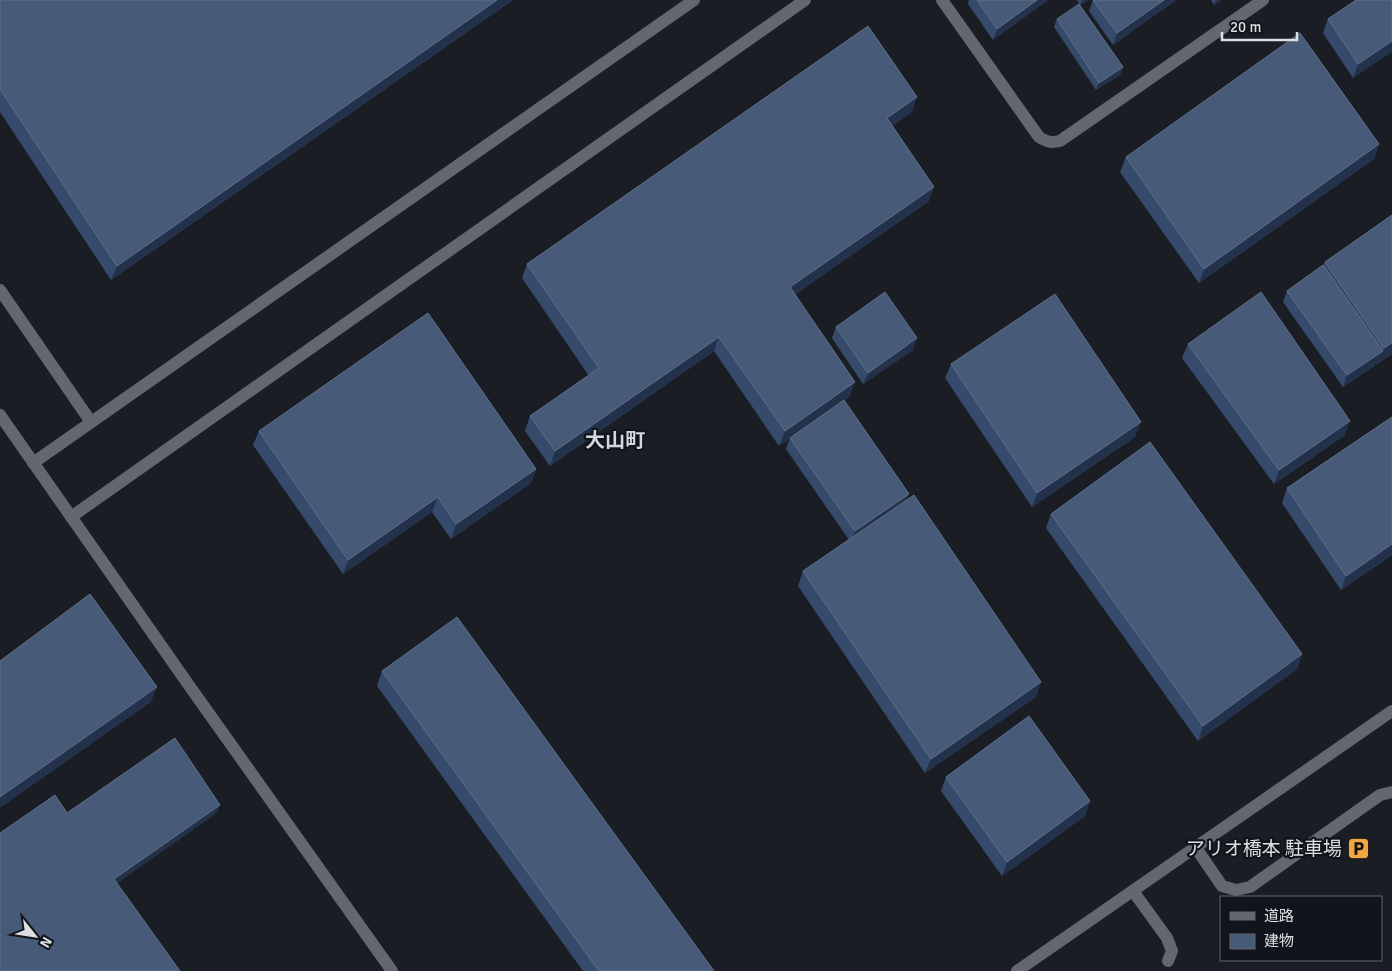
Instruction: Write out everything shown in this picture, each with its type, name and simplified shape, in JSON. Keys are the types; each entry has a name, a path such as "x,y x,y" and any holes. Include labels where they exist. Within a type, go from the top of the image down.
{"street":[{"path":"33,463 694,0"},
{"path":"71,517 805,0"},
{"path":"943,0 1039,137 1046,142 1053,143 1060,142 1263,0"},
{"path":"0,290 90,422"},
{"path":"0,415 392,971"},
{"path":"1017,971 1392,711"},
{"path":"1196,848 1222,886 1236,890 1250,887 1380,795 1392,792"},
{"path":"1133,891 1167,938 1172,951 1168,961"}],"building":[{"path":"0,0 497,0 117,266 0,89"},
{"path":"977,0 1037,0 997,29"},
{"path":"1093,0 1164,0 1117,33"},
{"path":"1356,0 1392,0 1392,41 1358,64 1328,19"},
{"path":"1079,4 1123,67 1099,83 1057,19"},
{"path":"868,26 917,97 887,118 934,187 790,287 855,382 785,431 719,337 555,451 530,416 599,368 527,264"},
{"path":"1300,33 1379,144 1204,269 1126,157"},
{"path":"1392,215 1392,343 1384,348 1325,262"},
{"path":"1323,265 1383,351 1347,375 1287,291"},
{"path":"885,292 917,338 868,373 836,327"},
{"path":"1261,292 1350,421 1279,470 1188,344"},
{"path":"1055,294 1141,422 1037,493 951,364"},
{"path":"428,313 536,469 456,524 438,497 348,560 259,431"},
{"path":"844,400 909,494 855,531 790,438"},
{"path":"1392,417 1392,544 1346,576 1287,488"},
{"path":"1150,442 1302,654 1203,726 1051,514"},
{"path":"914,495 1041,682 931,759 803,571"},
{"path":"90,594 157,687 0,797 0,661"},
{"path":"457,617 714,971 599,971 382,671"},
{"path":"1029,716 1090,801 1007,862 946,777"},
{"path":"175,738 220,805 114,879 180,971 0,971 0,833 55,795 67,813"}],"place":[{"name":"アリオ橋本 駐車場","path":"1358,849"}],"district":[{"name":"大山町","path":"615,440"}]}
